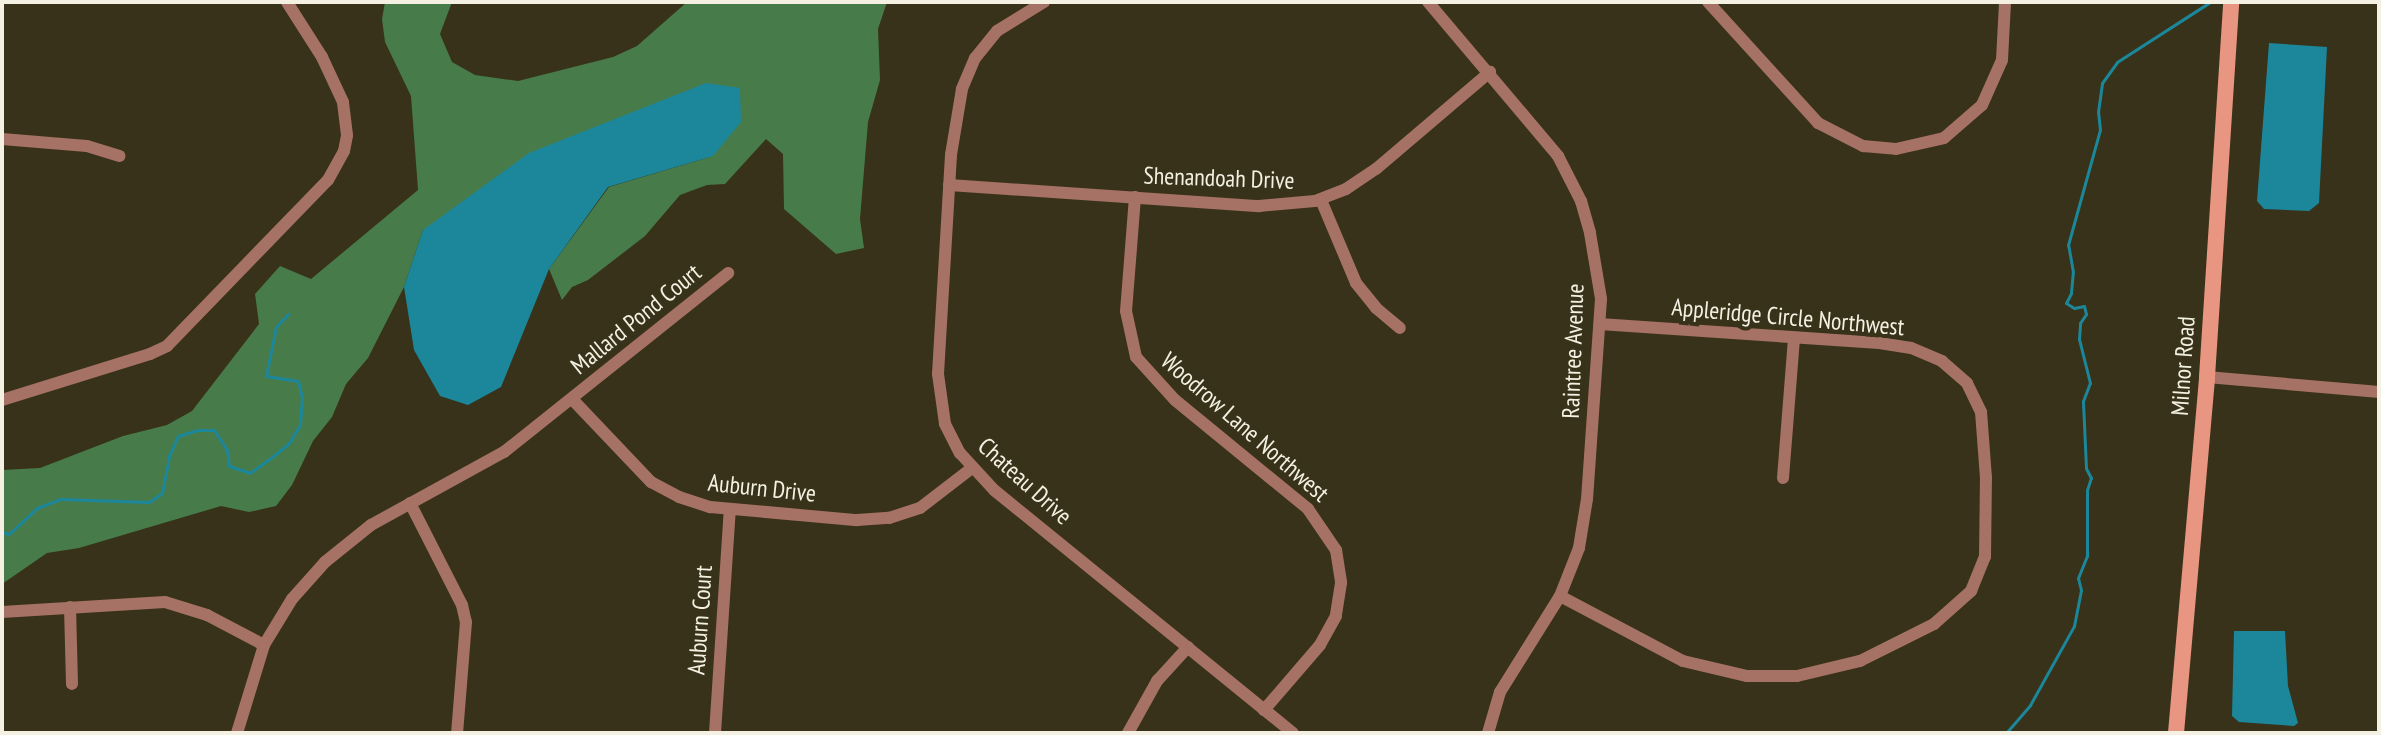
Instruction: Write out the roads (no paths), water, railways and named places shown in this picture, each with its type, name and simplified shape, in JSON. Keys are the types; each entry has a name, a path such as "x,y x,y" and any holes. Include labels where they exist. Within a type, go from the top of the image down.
{"main road":[{"name":"Milnor Road","path":"2176,733 2207,377 2231,2"}],"street":[{"path":"2,400 167,346 328,180 344,151 347,135 343,102 322,57 287,2"},
{"name":"Chateau Drive","path":"1044,2 997,31 967,73 955,122 938,391 951,439 972,468 1293,733"},
{"name":"Raintree Avenue","path":"1428,2 1549,142 1578,193 1597,266 1600,324 1583,531 1575,563 1560,596 1508,677 1488,733"},
{"path":"1708,2 1818,123 1847,141 1896,149 1944,138 1982,105 2002,60 2005,2"},
{"name":"Shenandoah Drive","path":"949,185 1259,206 1321,200 1346,189 1376,169 1490,72"},
{"path":"2,139 87,146 119,156"},
{"name":"Woodrow Lane Northwest","path":"1135,197 1126,311 1136,357 1156,383 1175,400 1308,509 1336,550 1341,583 1336,616 1320,645 1264,710"},
{"path":"1321,200 1356,283 1376,308 1400,328"},
{"name":"Mallard Pond Court","path":"237,733 264,645 292,599 325,562 371,525 504,452 728,273"},
{"name":"Appleridge Circle Northwest","path":"1560,596 1669,656 1697,666 1764,677 1813,674 1860,661 1934,624 1962,603 1978,577 1987,528 1984,428 1975,397 1967,383 1942,361 1911,348 1600,324"},
{"path":"1783,478 1794,338"},
{"path":"2207,377 2379,392"},
{"name":"Auburn Drive","path":"572,399 651,482 694,503 730,510 857,520 889,518 920,508 972,468"},
{"path":"410,503 462,605 466,622 457,733"},
{"name":"Auburn Court","path":"715,733 730,510"},
{"path":"2,612 157,601 207,615 264,645"},
{"path":"70,607 72,684"},
{"path":"1128,733 1157,681 1188,647"}],"water":[{"path":"2269,43 2327,47 2319,203 2309,211 2264,209 2257,201"},
{"path":"706,83 740,88 741,122 713,156 608,187 549,269 501,387 468,405 440,396 414,350 404,287 423,230 529,153"},
{"path":"2234,631 2285,631 2288,686 2298,723 2294,726 2239,722 2232,716"}],"waterway":[{"path":"2006,733 2030,705 2074,626 2081,590 2078,578 2087,556 2087,490 2091,478 2086,468 2083,401 2090,383 2079,339 2080,323 2086,314 2084,306 2074,308 2066,303 2071,293 2073,272 2068,245 2100,130 2098,112 2102,83 2117,62 2210,2"},
{"path":"2,532 9,534 37,508 61,499 149,502 162,493 169,456 178,436 198,430 214,430 227,450 229,466 250,473 272,457 289,443 300,425 302,398 298,381 266,376 276,327 288,314"}]}
